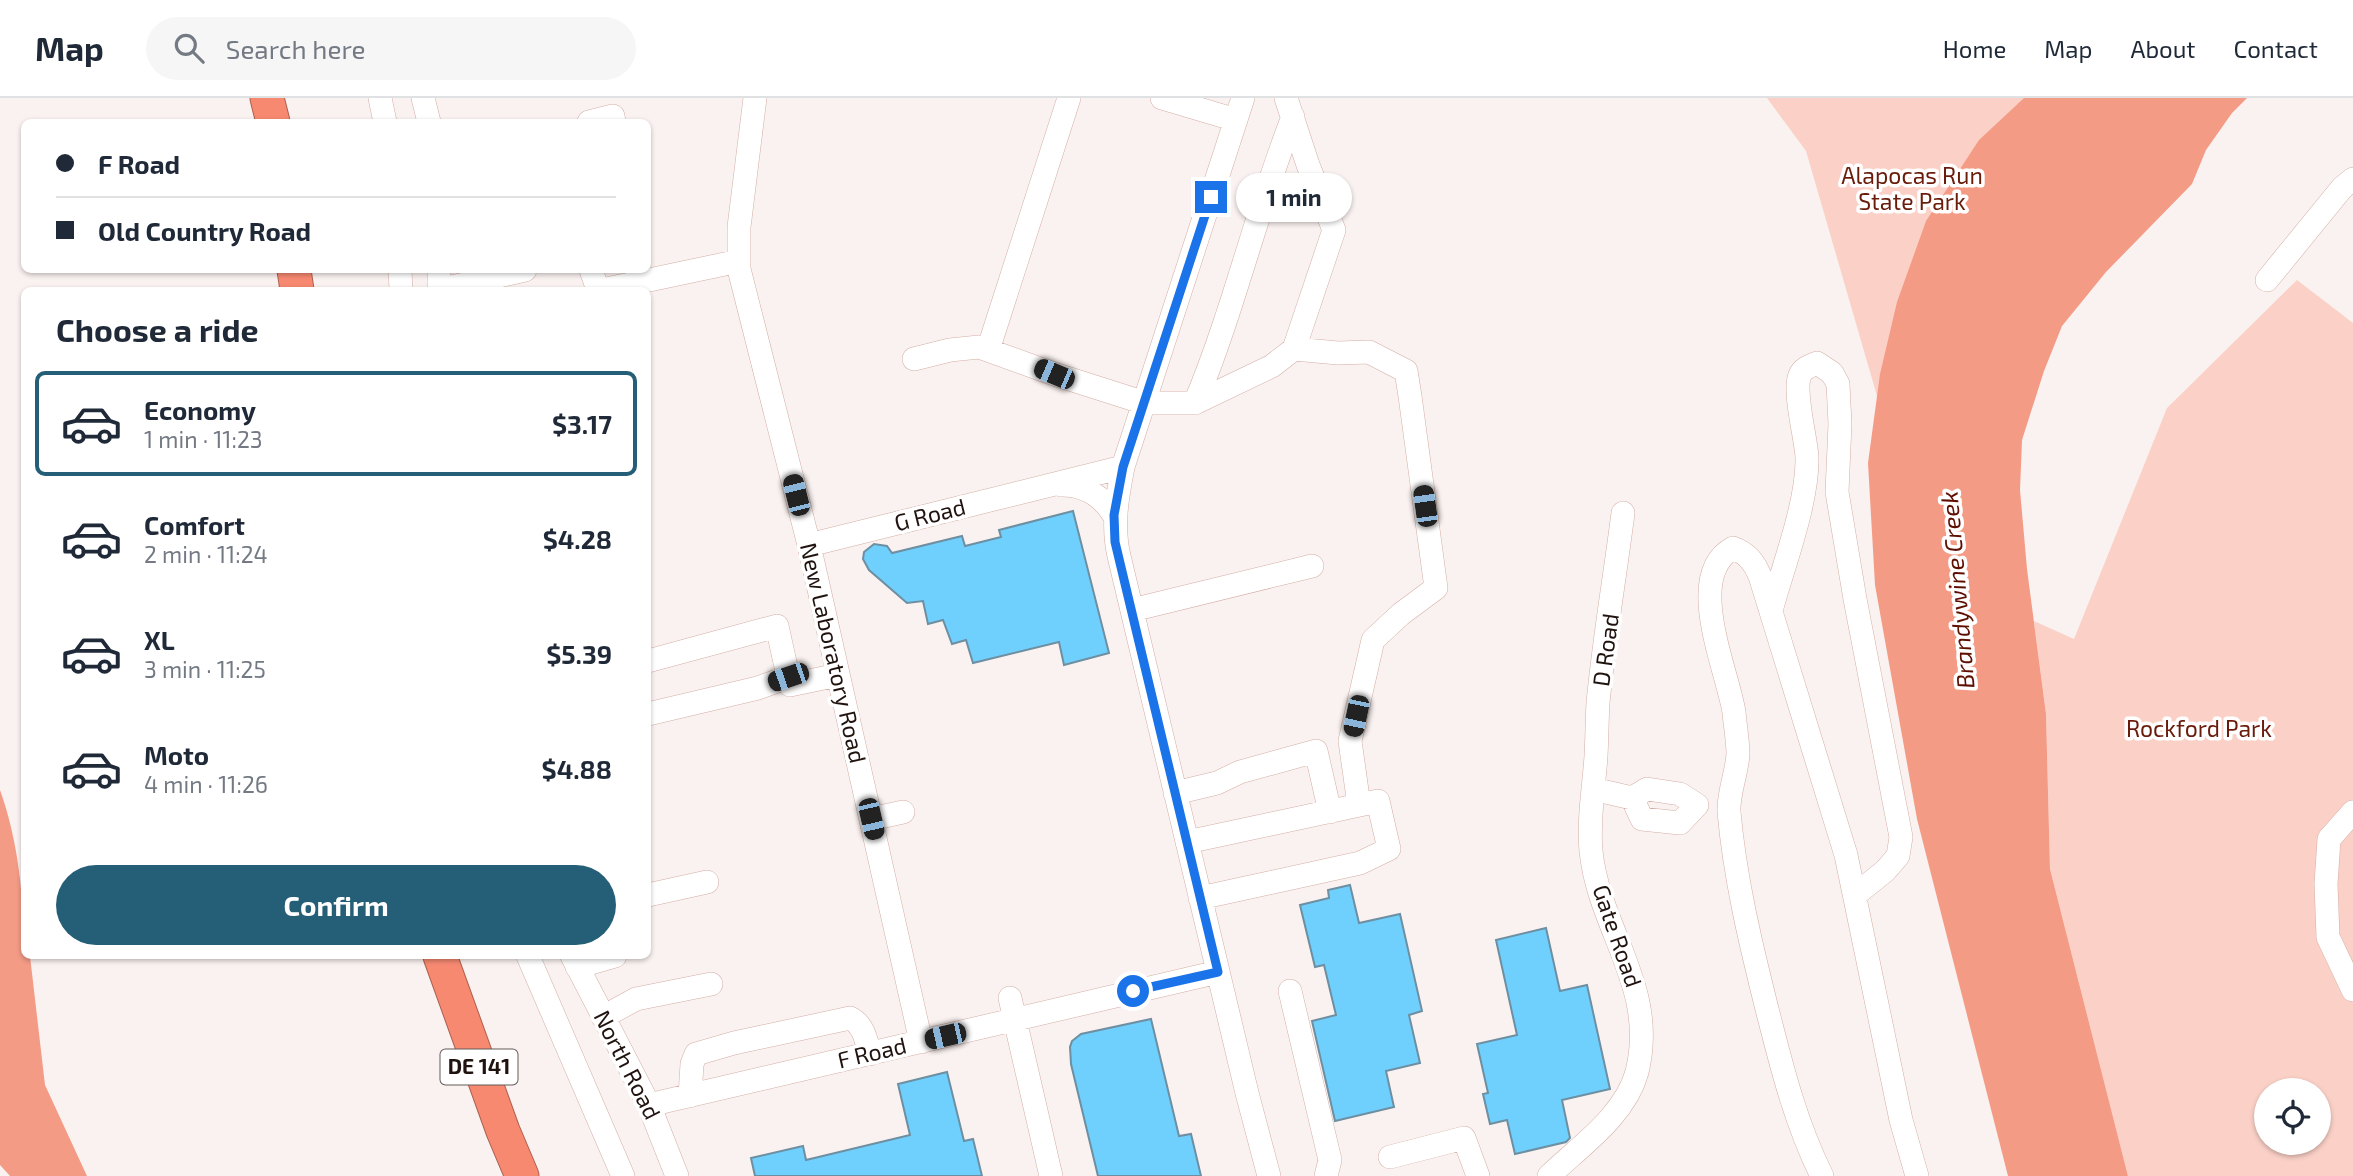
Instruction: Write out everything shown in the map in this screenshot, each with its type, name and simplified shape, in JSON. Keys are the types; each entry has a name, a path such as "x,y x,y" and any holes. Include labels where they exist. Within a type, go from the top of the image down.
{"highway":[{"path":"270,98 273,119"},
{"name":"DE 141","path":"441,959 522,1176"}],"street":[{"path":"380,98 384,119"},
{"path":"423,98 428,119"},
{"name":"New Laboratory Road","path":"755,98 739,227 738,261 809,545 921,1042"},
{"path":"988,350 1069,98"},
{"path":"1162,98 1236,120"},
{"path":"1243,98 1123,467 1114,515 1115,542 1269,1176"},
{"path":"914,359 950,350 979,347 1145,403 1195,403 1272,366 1294,349 1334,230 1308,165 1290,108"},
{"path":"1195,403 1214,357 1279,152 1290,108"},
{"path":"2267,280 2353,178"},
{"path":"614,287 738,261"},
{"path":"452,287 512,273"},
{"path":"1294,349 1338,353 1369,352 1406,372 1410,396 1436,589 1401,614 1373,640 1350,741 1359,806"},
{"path":"1771,611 1803,491 1807,458 1799,403 1799,376 1807,367 1817,363 1832,373 1838,384 1840,424 1837,492 1901,837 1898,856 1885,871 1855,895"},
{"name":"G Road","path":"809,545 1123,467"},
{"path":"1052,485 1068,485 1097,496 1114,515"},
{"name":"D Road","path":"1593,789 1598,703 1623,513"},
{"path":"1822,1176 1799,1126 1741,905 1729,808 1738,754 1733,710 1709,605 1710,579 1723,554 1733,548 1753,561 1846,855 1902,1119 1917,1176"},
{"path":"1132,610 1312,566"},
{"path":"654,659 777,626 790,685 838,675"},
{"path":"651,713 758,688 788,677"},
{"path":"1175,793 1217,783 1240,772 1316,751 1330,812"},
{"path":"1593,789 1632,798 1642,820 1680,823 1697,805 1729,808"},
{"name":"Gate Road","path":"1549,1176 1615,1113 1634,1079 1640,1049 1639,1003 1634,981 1605,910 1591,851 1593,789"},
{"path":"1187,842 1378,801 1389,849 1360,863 1200,898"},
{"path":"871,819 903,812"},
{"path":"2353,812 2329,839 2326,884 2328,937 2353,990"},
{"path":"651,894 707,882"},
{"path":"529,959 623,1176"},
{"name":"North Road","path":"575,961 649,1105 677,1176"},
{"name":"F Road","path":"649,1105 921,1042 1013,1009 1218,972"},
{"path":"603,1017 636,999 711,984"},
{"path":"1290,991 1330,1160 1326,1176"},
{"path":"1013,1009 1051,1176"},
{"path":"690,1096 692,1064 696,1054 734,1043 850,1018 857,1022 864,1032 870,1054"},
{"path":"1390,1157 1464,1138 1478,1176"}],"green space":[{"name":"Alapocas Run State Park","path":"1767,98 2176,98 1912,393 1877,396 1806,151"},
{"name":"Rockford Park","path":"2297,280 2353,323 2353,1176 2128,1176 2050,869 2046,714 2034,621 2074,639 2167,408"}],"water":[{"name":"Brandywine Creek","path":"2024,98 2247,98 2232,113 2206,150 2192,184 2106,272 2062,326 2022,440 2020,490 2027,569 2046,714 2050,869 2128,1176 2008,1176 1917,819 1875,585 1868,463 1880,374 1897,302 1926,221 1979,140"},
{"path":"0,790 12,830 19,872 21,959 30,959 45,1085 87,1176 10,1176 0,1165"}],"building":[{"path":"1073,511 1109,653 1064,665 1059,642 973,663 966,640 952,644 943,620 928,624 923,601 907,603 869,570 863,559 864,552 874,544 887,546 892,553 962,536 965,546 1001,537 999,530"},
{"path":"1350,885 1359,923 1400,914 1422,1011 1409,1015 1420,1063 1386,1071 1394,1107 1335,1121 1312,1021 1336,1015 1324,965 1315,967 1300,905 1329,898 1328,890"},
{"path":"1546,928 1560,991 1587,985 1610,1089 1562,1100 1570,1138 1566,1142 1515,1154 1507,1120 1490,1124 1483,1094 1488,1093 1477,1044 1517,1035 1496,940"},
{"path":"1151,1019 1179,1136 1191,1134 1201,1176 1098,1176 1071,1064 1072,1041 1081,1034"},
{"path":"947,1072 964,1141 973,1139 982,1176 755,1176 751,1158 803,1146 806,1160 910,1135 898,1084"}],"route":[{"path":"1133,991 1218,972 1115,542 1114,515 1123,467 1211,197"}]}
